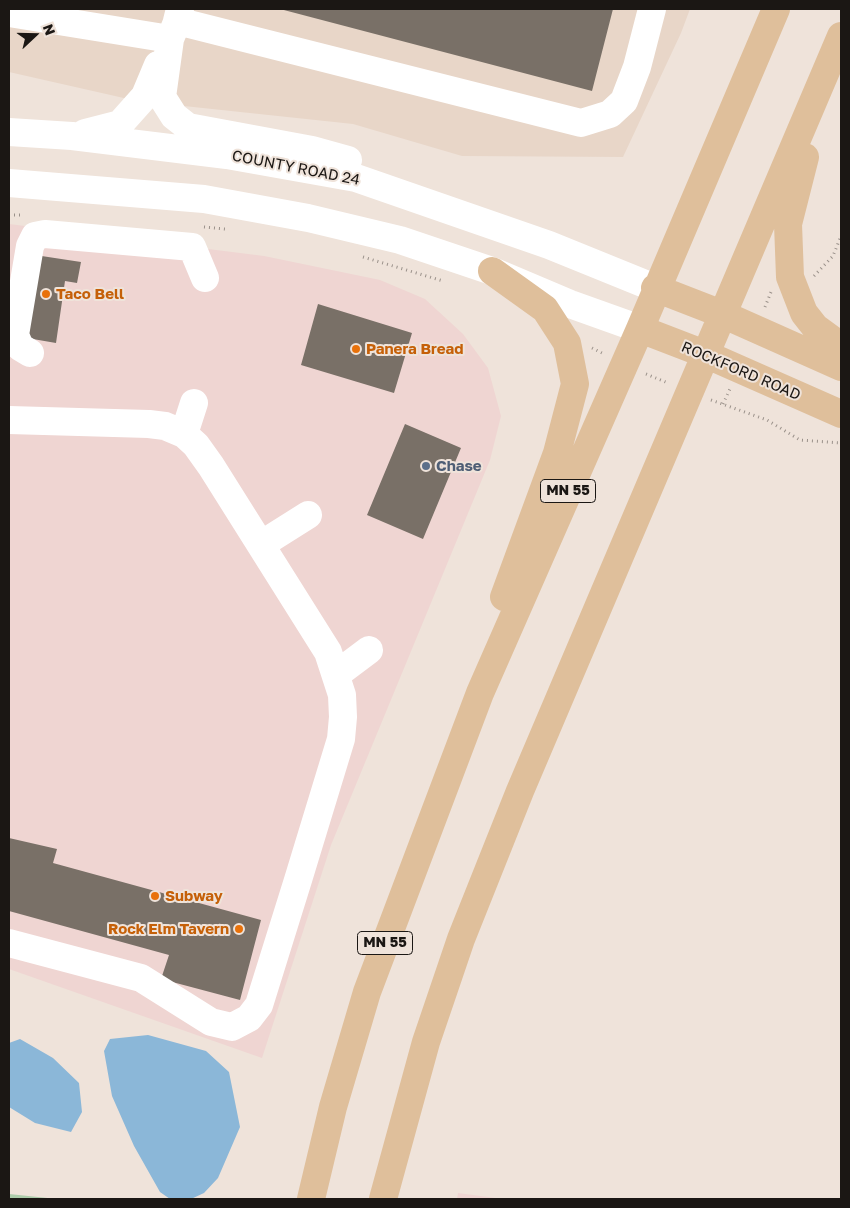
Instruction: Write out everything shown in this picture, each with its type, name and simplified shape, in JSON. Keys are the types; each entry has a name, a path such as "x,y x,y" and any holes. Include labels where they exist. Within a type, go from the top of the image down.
{"main road":[{"name":"MN 55","path":"310,1199 333,1107 367,992 480,693 640,330 655,288 776,9"},
{"path":"383,1199 426,1042 461,939 520,791 841,38"},
{"path":"841,38 797,185 788,234 790,277 804,313 815,327 841,346"},
{"path":"480,693 506,591 557,453 575,384 567,343 545,309 492,272"},
{"path":"655,288 722,314 841,367"},
{"name":"ROCKFORD ROAD","path":"640,330 705,354 841,414"}],"street":[{"path":"9,13 176,23 581,123 610,114 624,101 637,67 652,9"},
{"path":"72,136 120,124 132,112 145,96 176,23"},
{"path":"176,23 162,97 174,116 188,127 312,150 396,172 453,195 505,230"},
{"name":"COUNTY ROAD 24","path":"9,132 72,136 227,155 356,178 505,230 655,288"},
{"path":"9,183 204,199 308,218 400,240 492,272 640,330"},
{"path":"30,354 20,347 15,335 30,246 36,236 45,234 192,247 205,278"},
{"path":"184,434 194,403"},
{"path":"9,420 149,424 165,426 184,434 196,445 212,466 328,652 337,674 343,717 341,739 259,1005 250,1018 232,1027 211,1022 141,978 9,943"},
{"path":"262,544 308,515"},
{"path":"337,674 369,650"}],"path":[{"path":"9,215 30,215"},
{"path":"197,227 226,229"},
{"path":"358,256 452,284"},
{"path":"568,348 582,342 624,365 767,420 800,440 841,443"}],"shaded area":[{"path":"9,9 690,9 681,33 623,157 462,156 353,124 137,101 9,72"},
{"path":"9,224 264,256 380,280 425,299 463,334 488,368 501,416 490,460 331,845 262,1058 9,969"},
{"path":"458,1193 503,1199 457,1199"}],"green space":[{"path":"9,1194 57,1199 9,1199"}],"water":[{"path":"148,1035 206,1051 229,1072 240,1127 218,1178 204,1193 191,1199 170,1199 160,1192 134,1146 112,1096 104,1051 110,1039"},
{"path":"20,1039 53,1058 79,1083 82,1112 71,1132 35,1123 9,1107 9,1043"}],"building":[{"path":"280,9 613,9 592,91"},
{"name":"Taco Bell","path":"35,255 81,262 77,283 65,281 56,343 27,338"},
{"name":"Panera Bread","path":"318,304 412,333 394,393 301,365"},
{"path":"405,424 461,448 423,539 367,515"},
{"path":"9,838 57,849 53,863 261,920 240,1000 161,979 169,955 9,911"}],"place":[{"name":"Taco Bell","path":"46,294"},
{"name":"Panera Bread","path":"356,349"},
{"name":"Chase","path":"426,466"},
{"name":"Subway","path":"155,896"},
{"name":"Rock Elm Tavern","path":"239,929"}]}
